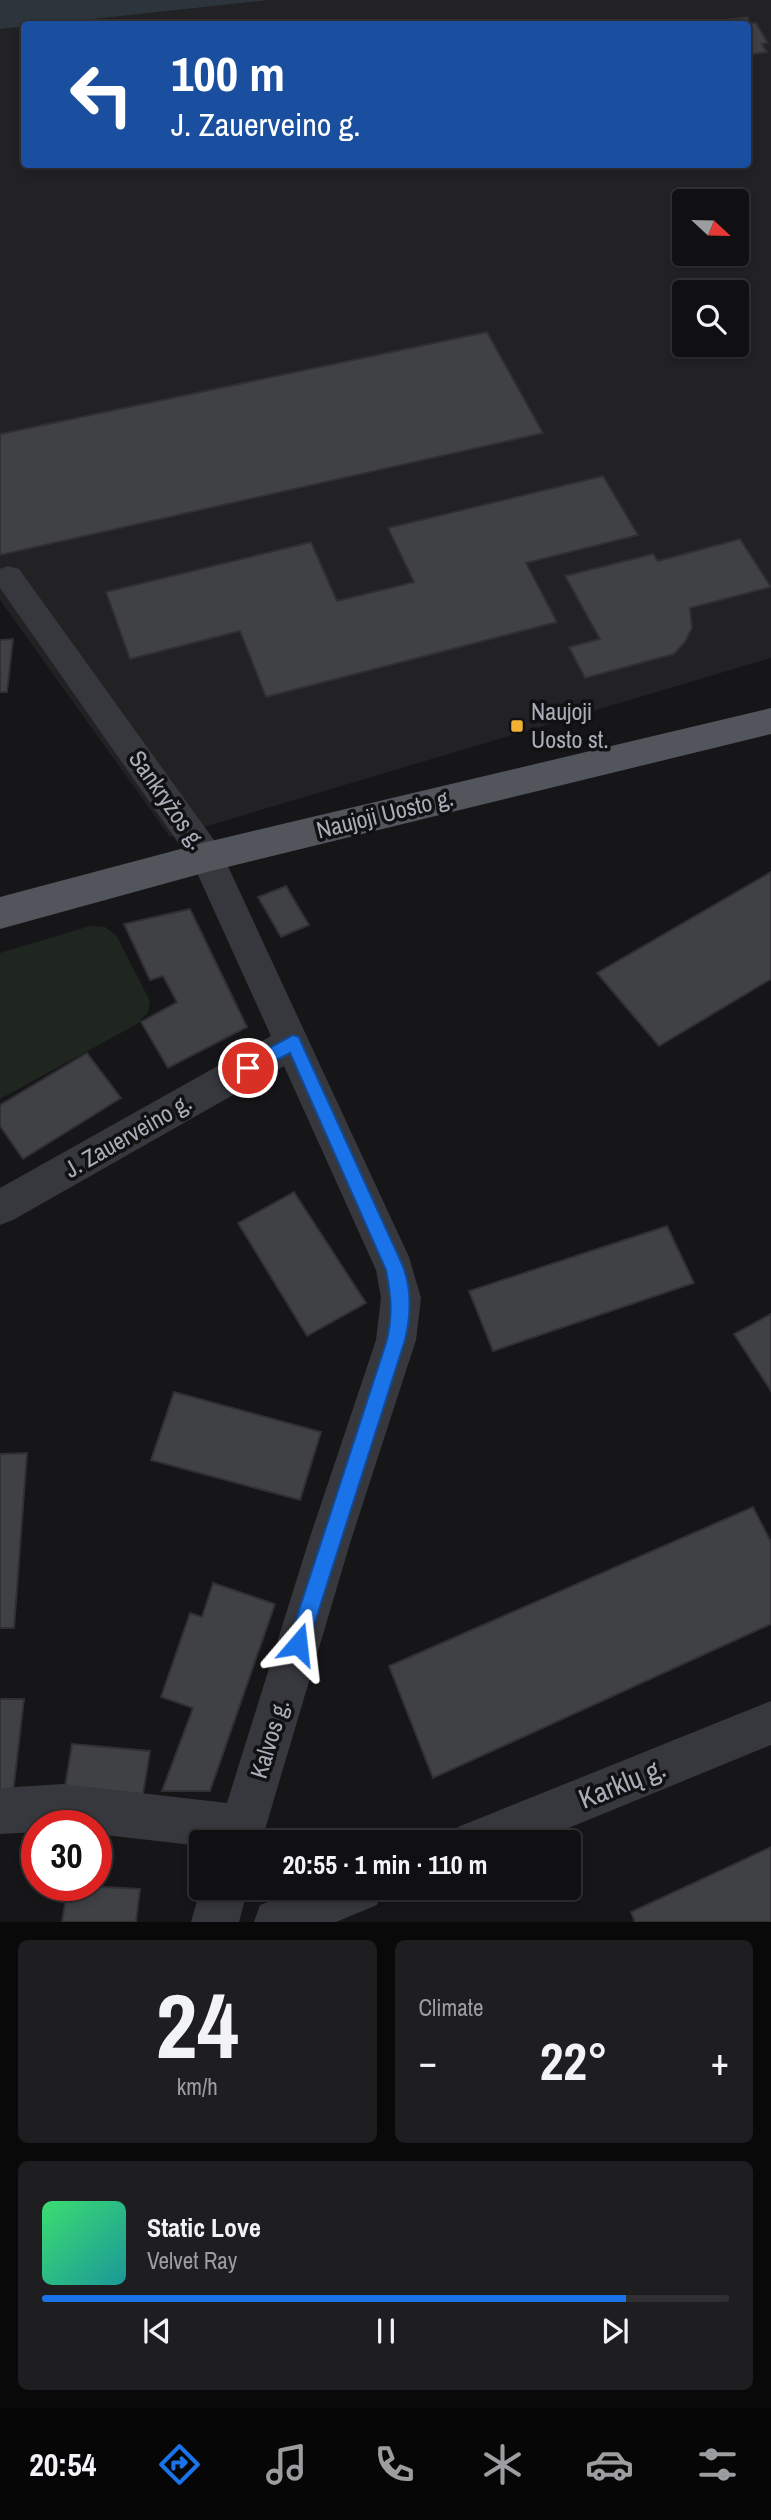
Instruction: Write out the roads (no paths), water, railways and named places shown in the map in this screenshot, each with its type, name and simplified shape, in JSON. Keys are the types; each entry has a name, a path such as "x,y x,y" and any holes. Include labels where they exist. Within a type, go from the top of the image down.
{"main road":[{"name":"Naujoji Uosto g.","path":"0,913 207,857 771,721"}],"street":[{"name":"Sankryžos g.","path":"8,577 207,857 293,1042"},
{"name":"J. Zauerveino g.","path":"0,1208 293,1042"},
{"name":"Kalvos g.","path":"242,1830 400,1321 401,1298 395,1270 293,1042"},
{"name":"Karklų g.","path":"506,1830 771,1723"},
{"path":"0,1811 63,1807 208,1830"},
{"path":"215,1922 221,1900"},
{"path":"277,1922 331,1900"}],"place":[{"name":"Naujoji Uosto st.","path":"517,726"}]}
